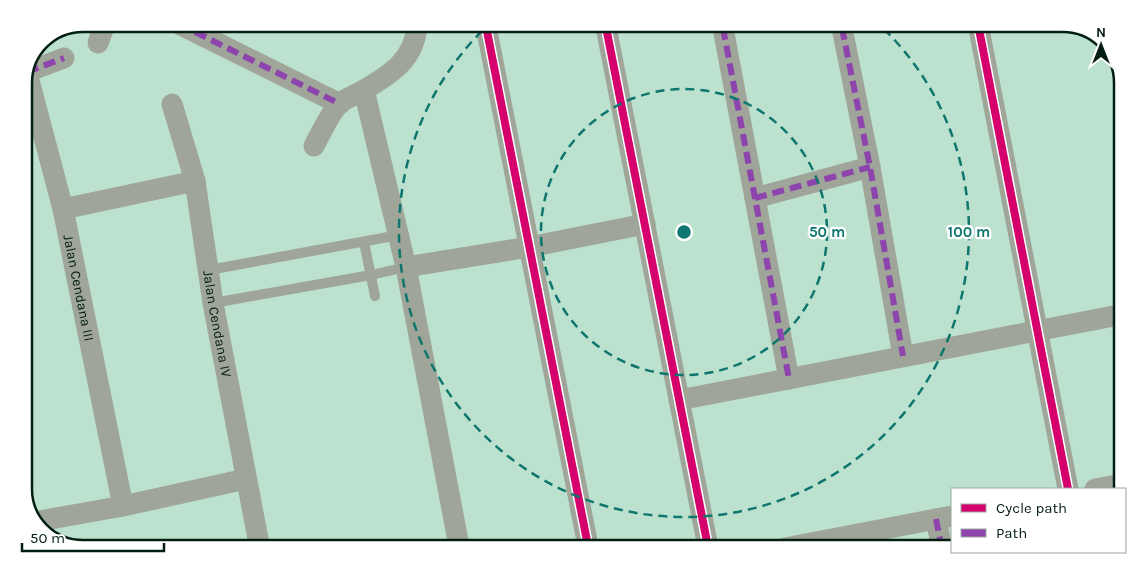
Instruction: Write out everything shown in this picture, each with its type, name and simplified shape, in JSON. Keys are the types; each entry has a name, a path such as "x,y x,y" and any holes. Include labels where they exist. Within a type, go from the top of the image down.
{"street":[{"path":"195,32 340,104"},
{"path":"314,146 340,104 400,65 409,54 415,40 416,32"},
{"path":"487,32 587,540"},
{"path":"607,32 707,540"},
{"path":"724,32 789,379"},
{"path":"843,32 870,167 903,356"},
{"path":"980,32 1068,488"},
{"path":"34,70 64,58"},
{"path":"364,90 406,267 458,540"},
{"name":"Jalan Cendana III","path":"33,96 63,209 123,506"},
{"name":"Jalan Cendana IV","path":"172,104 195,181 213,303 258,540"},
{"path":"755,198 870,167"},
{"path":"63,209 195,181"},
{"path":"406,267 529,247 645,224"},
{"path":"679,400 1114,316"},
{"path":"43,520 123,506 246,479"},
{"path":"1100,488 1114,486"},
{"path":"827,540 944,518 943,540"}],"lane":[{"path":"209,270 399,235"},
{"path":"364,242 375,296"},
{"path":"213,303 406,267"}],"marked path":[{"path":"195,32 340,104"},
{"path":"724,32 789,379"},
{"path":"843,32 870,167 903,356"},
{"path":"34,69 64,58"},
{"path":"755,198 870,167"},
{"path":"936,519 940,540"}],"cycle path":[{"path":"487,32 587,540"},
{"path":"607,32 707,540"},
{"path":"980,32 1068,488"}]}
